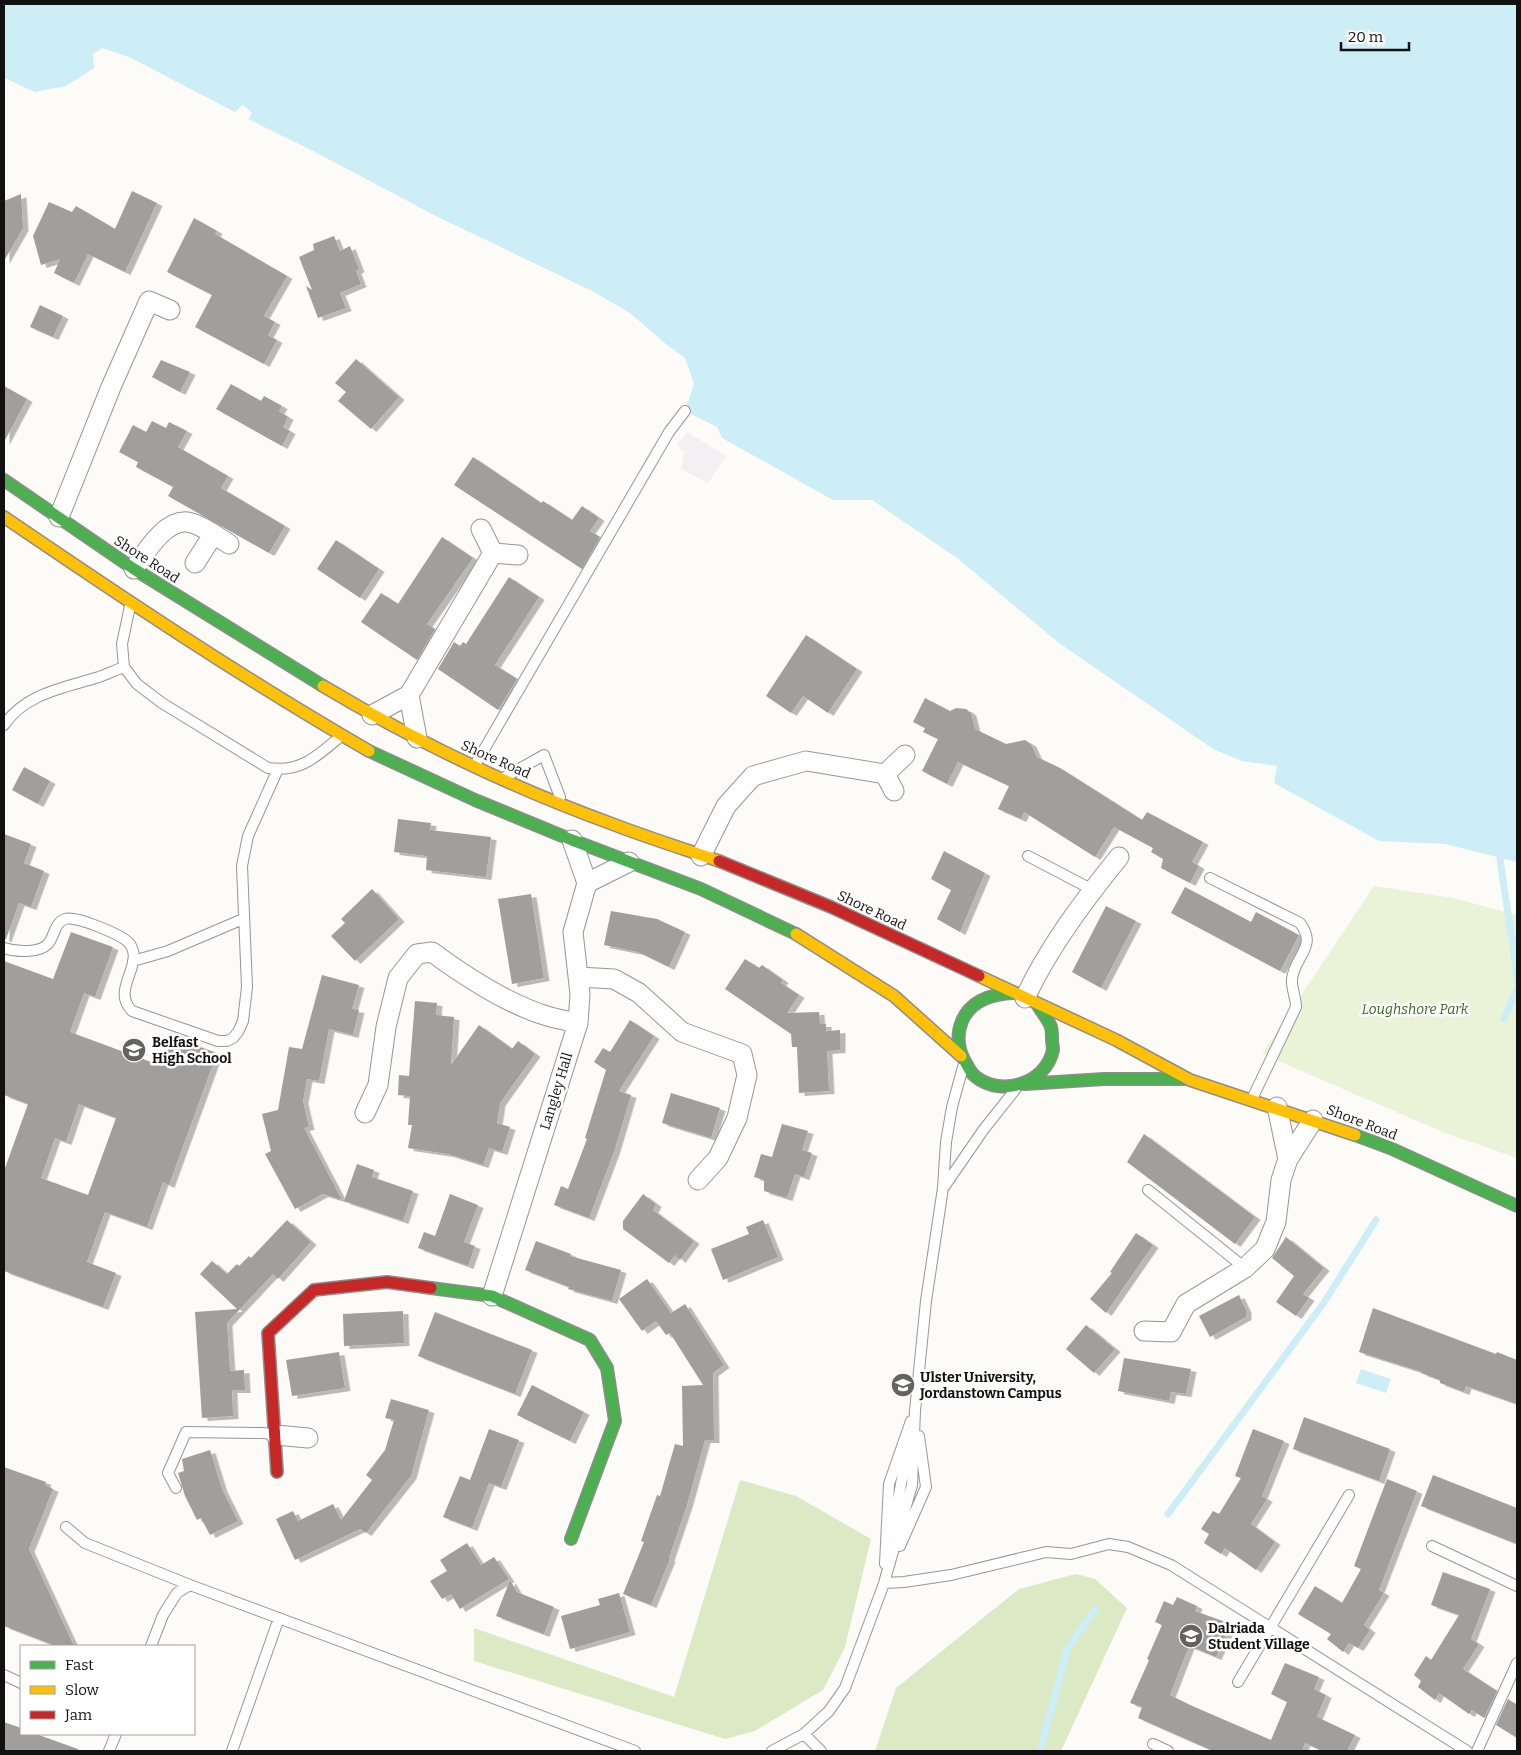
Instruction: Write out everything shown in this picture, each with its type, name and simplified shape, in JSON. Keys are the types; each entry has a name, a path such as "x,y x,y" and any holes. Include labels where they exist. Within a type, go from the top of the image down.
{"main road":[{"name":"Shore Road","path":"4,480 134,569 258,647 372,715 474,766 614,825 735,866 831,907 1116,1040 1190,1080 1252,1098 1390,1148 1517,1206"},
{"path":"8,524 294,708 370,752 458,792 572,840 701,889 794,933 894,996 963,1060 972,1074 982,1081 993,1086 1006,1088 1022,1085 1037,1076 1046,1066 1052,1054 1054,1040 1052,1027 1046,1014 1025,998 999,993 986,997 974,1004 965,1015 960,1028 958,1042 963,1060"},
{"name":"Shore Road","path":"1022,1085 1090,1078 1190,1080"},
{"path":"277,1472 268,1333 314,1290 388,1282 492,1296 590,1340 607,1368 615,1421 571,1539"}],"street":[{"path":"59,517 111,387 149,301 170,310"},
{"path":"134,569 162,532 175,524 190,522 229,544"},
{"path":"481,529 493,553"},
{"path":"195,563 213,535"},
{"path":"493,553 518,555"},
{"path":"372,715 409,695 493,553"},
{"path":"409,695 417,738"},
{"path":"701,856 726,806 753,776 806,761 889,782 905,755"},
{"path":"572,840 587,883 629,862"},
{"path":"1025,998 1032,982 1093,890 1119,857"},
{"name":"Langley Hall","path":"492,1296 578,1023 580,994 573,932 587,883"},
{"path":"364,1112 378,1085 386,1027 398,978 417,954 432,952 502,997 546,1016 578,1023"},
{"path":"578,977 614,979 639,993 682,1032 742,1054 747,1075 737,1118 718,1158 698,1180"},
{"path":"1277,1107 1288,1159"},
{"path":"1144,1331 1171,1332 1186,1304 1245,1268 1265,1249 1276,1222 1281,1180 1288,1159 1313,1120"},
{"path":"276,1435 308,1438"}],"lane":[{"path":"474,766 669,432 685,411"},
{"path":"131,603 122,644 124,667 137,684 162,703 268,768 278,769 310,762 342,736"},
{"path":"4,725 11,714 27,702 54,689 98,677 124,667"},
{"path":"502,779 544,755 562,803"},
{"path":"4,948 13,951 26,951 46,945 50,942 55,928 67,918 79,920 122,937 130,944 133,952 133,961 124,996 126,1005 132,1011 218,1041 227,1041 238,1032 243,1021 247,987 242,866 248,836 278,769"},
{"path":"1028,856 1093,890"},
{"path":"1210,878 1300,923 1307,932 1308,940 1292,981 1296,1007 1252,1098"},
{"path":"133,961 168,951 243,919"},
{"path":"772,1751 804,1734 829,1711 845,1688 884,1583 912,1485 915,1411 926,1301 944,1188 946,1142 963,1060"},
{"path":"944,1188 984,1129 1022,1085"},
{"path":"1148,1190 1245,1268"},
{"path":"884,1583 888,1484 915,1411"},
{"path":"176,1488 168,1473 186,1432 263,1432 276,1435"},
{"path":"1238,1682 1349,1495"},
{"path":"66,1528 85,1543 190,1585 635,1751"},
{"path":"884,1583 951,1575 1046,1552 1071,1554 1109,1544 1128,1547 1171,1565 1467,1751"},
{"path":"1432,1546 1517,1586"},
{"path":"150,1645 163,1615 177,1593 190,1585"},
{"path":"232,1751 280,1618"},
{"path":"1477,1751 1517,1663"},
{"path":"4,1675 20,1683"},
{"path":"804,1734 821,1751"},
{"path":"109,1751 116,1735"},
{"path":"1153,1744 1168,1751"}],"shaded area":[{"path":"687,432 726,456 708,483 681,469 684,452 677,445"}],"green space":[{"name":"Loughshore Park","path":"1374,886 1453,898 1517,915 1517,1158 1445,1133 1262,1054"},
{"path":"740,1480 796,1496 871,1539 845,1647 823,1690 755,1731 725,1739 474,1661 474,1628 674,1697"},
{"path":"1076,1574 1095,1579 1127,1608 1061,1751 875,1751 896,1688 1019,1589"}],"water":[{"path":"4,4 1517,4 1517,862 1445,844 1379,841 1274,783 1277,766 1242,761 1213,749 1059,643 957,558 872,500 833,500 722,438 717,427 685,411 694,384 685,358 630,313 592,291 436,216 248,119 252,113 243,105 235,112 129,57 102,48 93,54 94,68 66,86 35,92 4,78"},
{"path":"1361,1369 1391,1379 1386,1393 1356,1383"}],"building":[{"path":"132,191 157,203 125,272 88,254 74,283 54,273 60,259 41,265 33,236 49,202 72,212 76,206 115,229"},
{"path":"21,194 23,228 4,261 4,201"},
{"path":"194,218 217,231 215,234 287,276 264,316 275,322 268,335 277,340 264,364 195,327 212,295 167,272"},
{"path":"334,236 340,251 350,246 359,269 356,271 361,284 340,293 346,308 318,318 306,286 312,290 299,257 314,250 313,244"},
{"path":"40,305 63,316 53,337 30,327"},
{"path":"356,359 399,397 371,429 338,401 346,392 335,383"},
{"path":"161,360 190,372 180,392 152,377"},
{"path":"231,384 261,401 264,396 282,406 279,411 288,417 283,427 290,431 282,446 216,409"},
{"path":"4,386 27,399 4,442"},
{"path":"152,421 166,428 169,422 187,431 178,447 228,476 221,488 285,526 269,553 168,496 173,487 136,467 138,462 119,452 133,425 146,432"},
{"path":"473,457 541,503 543,501 572,520 582,506 599,518 590,531 600,537 582,569 454,485"},
{"path":"442,537 473,558 427,624 435,629 417,660 361,622 381,593 398,604"},
{"path":"336,540 379,569 360,598 317,569"},
{"path":"509,577 539,597 495,665 517,679 498,710 438,669 454,642 460,646 463,642 466,644"},
{"path":"806,635 857,669 828,713 803,696 791,713 766,696"},
{"path":"925,698 950,711 956,708 966,709 971,713 975,729 1006,744 1025,740 1031,744 1037,757 1060,768 1142,820 1147,812 1203,842 1192,862 1199,866 1190,883 1161,868 1163,859 1151,852 1153,848 1114,827 1095,857 1024,812 1021,819 998,809 1009,786 958,762 947,784 922,771 938,739 923,732 925,728 913,722"},
{"path":"24,767 50,781 38,804 12,790"},
{"path":"398,819 431,823 430,830 491,837 486,877 426,870 427,856 394,852"},
{"path":"4,834 31,844 24,863 44,871 31,907 19,903 6,939 4,939"},
{"path":"944,851 985,873 960,932 937,919 951,890 931,879"},
{"path":"1185,887 1251,922 1256,912 1299,935 1280,971 1171,913"},
{"path":"372,889 399,919 355,961 331,936 345,923 341,919"},
{"path":"531,894 544,978 512,984 498,899"},
{"path":"1106,906 1136,921 1101,988 1072,972"},
{"path":"611,911 657,919 685,932 669,967 638,952 604,945"},
{"path":"71,932 113,947 95,997 84,993 70,1032 162,1066 173,1037 217,1053 169,1185 163,1182 147,1227 105,1212 87,1262 116,1273 103,1307 4,1271 4,1171 28,1104 4,1095 4,961 53,979","holes":["79,1104 116,1118 88,1195 41,1178 55,1138 66,1142"]},
{"path":"745,959 759,968 762,965 783,980 781,983 799,995 787,1013 819,1012 820,1024 826,1024 826,1031 840,1030 840,1050 827,1051 829,1091 799,1093 797,1047 792,1047 791,1034 725,989"},
{"path":"322,975 359,985 352,1009 359,1010 353,1035 329,1029 319,1081 307,1079 303,1101 309,1127 304,1128 342,1200 323,1194 295,1209 265,1154 271,1151 262,1114 278,1110 289,1047 302,1049"},
{"path":"415,1001 437,1003 436,1015 454,1017 451,1065 479,1025 512,1049 518,1041 535,1054 500,1103 497,1123 510,1127 502,1152 489,1148 483,1165 448,1154 408,1148 412,1125 408,1125 410,1096 398,1095 399,1075 409,1076"},
{"path":"630,1020 654,1036 619,1091 631,1095 614,1152 589,1218 554,1205 561,1186 568,1189 587,1139 585,1138 606,1070 594,1062 603,1048 610,1052"},
{"path":"671,1093 720,1108 711,1138 662,1123"},
{"path":"782,1124 808,1131 802,1150 812,1153 804,1177 795,1174 787,1198 764,1191 764,1180 754,1177 761,1154 772,1157"},
{"path":"1144,1134 1255,1217 1235,1244 1127,1162"},
{"path":"357,1164 374,1170 372,1177 413,1191 403,1221 344,1201"},
{"path":"450,1194 478,1205 464,1242 475,1246 468,1266 418,1248 424,1232 435,1236"},
{"path":"643,1194 656,1204 653,1210 694,1241 680,1260 675,1255 669,1263 623,1229 623,1221"},
{"path":"287,1220 311,1242 278,1279 273,1274 227,1323 230,1371 244,1370 245,1390 232,1390 233,1416 202,1418 195,1312 237,1309 200,1274 212,1261 227,1274 249,1256 251,1258"},
{"path":"763,1220 778,1257 723,1280 711,1249 749,1234 746,1227"},
{"path":"1136,1233 1153,1245 1106,1313 1090,1299 1112,1273 1110,1272"},
{"path":"1286,1237 1324,1268 1303,1294 1309,1298 1296,1316 1276,1302 1294,1276 1272,1258"},
{"path":"536,1241 571,1254 570,1256 621,1270 612,1301 568,1289 569,1287 525,1270"},
{"path":"647,1279 671,1313 685,1304 724,1365 713,1373 714,1440 705,1440 670,1559 651,1605 623,1594 644,1542 641,1541 657,1495 660,1496 675,1444 683,1446 682,1386 703,1385 670,1333 666,1335 656,1321 642,1331 619,1299"},
{"path":"1239,1295 1246,1310 1246,1317 1210,1337 1199,1316"},
{"path":"1373,1308 1517,1360 1517,1404 1466,1386 1464,1392 1440,1383 1440,1380 1422,1372 1359,1352"},
{"path":"403,1311 404,1343 344,1346 343,1314"},
{"path":"435,1312 532,1350 515,1394 418,1356"},
{"path":"1086,1325 1115,1349 1094,1373 1066,1349"},
{"path":"339,1352 345,1388 292,1396 286,1360"},
{"path":"1124,1358 1191,1369 1186,1394 1171,1392 1169,1401 1118,1391"},
{"path":"532,1385 584,1412 570,1441 517,1415"},
{"path":"391,1399 429,1410 411,1476 366,1533 360,1529 295,1560 276,1519 293,1511 298,1521 333,1504 341,1520 372,1480 366,1475 385,1450 394,1420 385,1418"},
{"path":"1304,1417 1390,1449 1379,1481 1293,1449"},
{"path":"489,1429 519,1440 501,1487 489,1483 472,1528 443,1517 460,1476 470,1480"},
{"path":"1253,1429 1284,1441 1262,1496 1267,1499 1251,1524 1275,1542 1256,1570 1225,1548 1221,1554 1204,1543 1209,1534 1201,1529 1213,1511 1219,1514 1241,1478 1235,1476"},
{"path":"210,1450 222,1489 238,1521 210,1535 201,1518 197,1520 185,1496 178,1473 184,1471 182,1459"},
{"path":"4,1467 46,1482 45,1485 53,1489 29,1549 74,1645 53,1645 4,1626"},
{"path":"1433,1475 1517,1508 1517,1544 1421,1506"},
{"path":"1387,1479 1417,1491 1379,1590 1384,1593 1364,1625 1370,1630 1358,1648 1349,1643 1343,1652 1327,1639 1331,1634 1298,1614 1315,1586 1342,1603 1361,1569 1354,1566"},
{"path":"467,1543 481,1565 494,1557 509,1579 460,1609 451,1594 442,1599 430,1581 447,1571 440,1560"},
{"path":"1443,1572 1490,1589 1471,1639 1479,1644 1463,1669 1497,1691 1484,1718 1472,1710 1469,1714 1439,1693 1435,1700 1418,1687 1421,1681 1414,1675 1426,1656 1431,1660 1459,1615 1431,1605"},
{"path":"510,1580 517,1592 554,1607 544,1634 496,1616"},
{"path":"619,1593 630,1632 570,1649 561,1616 600,1605 598,1599"},
{"path":"1177,1597 1197,1606 1195,1611 1231,1624 1216,1657 1189,1646 1170,1695 1271,1740 1287,1702 1271,1694 1285,1663 1319,1677 1314,1689 1326,1695 1317,1717 1355,1735 1347,1751 1322,1751 1305,1743 1302,1751 1213,1751 1138,1718 1142,1707 1130,1703 1162,1625 1155,1622 1164,1601 1173,1605"},
{"path":"1508,1699 1517,1705 1517,1738 1496,1725"},
{"path":"4,1722 20,1728 20,1735 39,1735 78,1749 78,1751 4,1751"}],"waterway":[{"path":"1500,858 1517,982"},
{"path":"1504,1019 1517,989"},
{"path":"1168,1514 1323,1304 1376,1220"},
{"path":"1040,1751 1067,1650 1095,1609"}],"traffic: fast":[{"path":"4,480 134,569 323,686"},
{"path":"369,751 475,800 572,840 701,889 796,934"},
{"path":"1013,993 997,995 977,1003 966,1014 960,1027 959,1043 964,1060 973,1074 986,1083 998,1086 1021,1084 1032,1079 1049,1062 1053,1050 1051,1028 1037,1004"},
{"path":"1025,1084 1104,1079 1184,1079"},
{"path":"1355,1135 1390,1148 1517,1206"},
{"path":"431,1288 492,1296 590,1340 607,1368 615,1421 571,1539"}],"traffic: slow":[{"path":"4,517 230,667 369,751"},
{"path":"323,686 393,726 502,779 577,811 719,861"},
{"path":"796,934 894,996 961,1056"},
{"path":"979,976 1116,1040 1190,1080 1355,1135"}],"traffic: jam":[{"path":"719,861 831,907 979,976"},
{"path":"277,1472 268,1333 314,1290 387,1282 431,1288"}],"place":[{"name":"Belfast High School","path":"134,1050"},
{"name":"Ulster University, Jordanstown Campus","path":"903,1385"},
{"name":"Dalriada Student Village","path":"1191,1636"}]}
